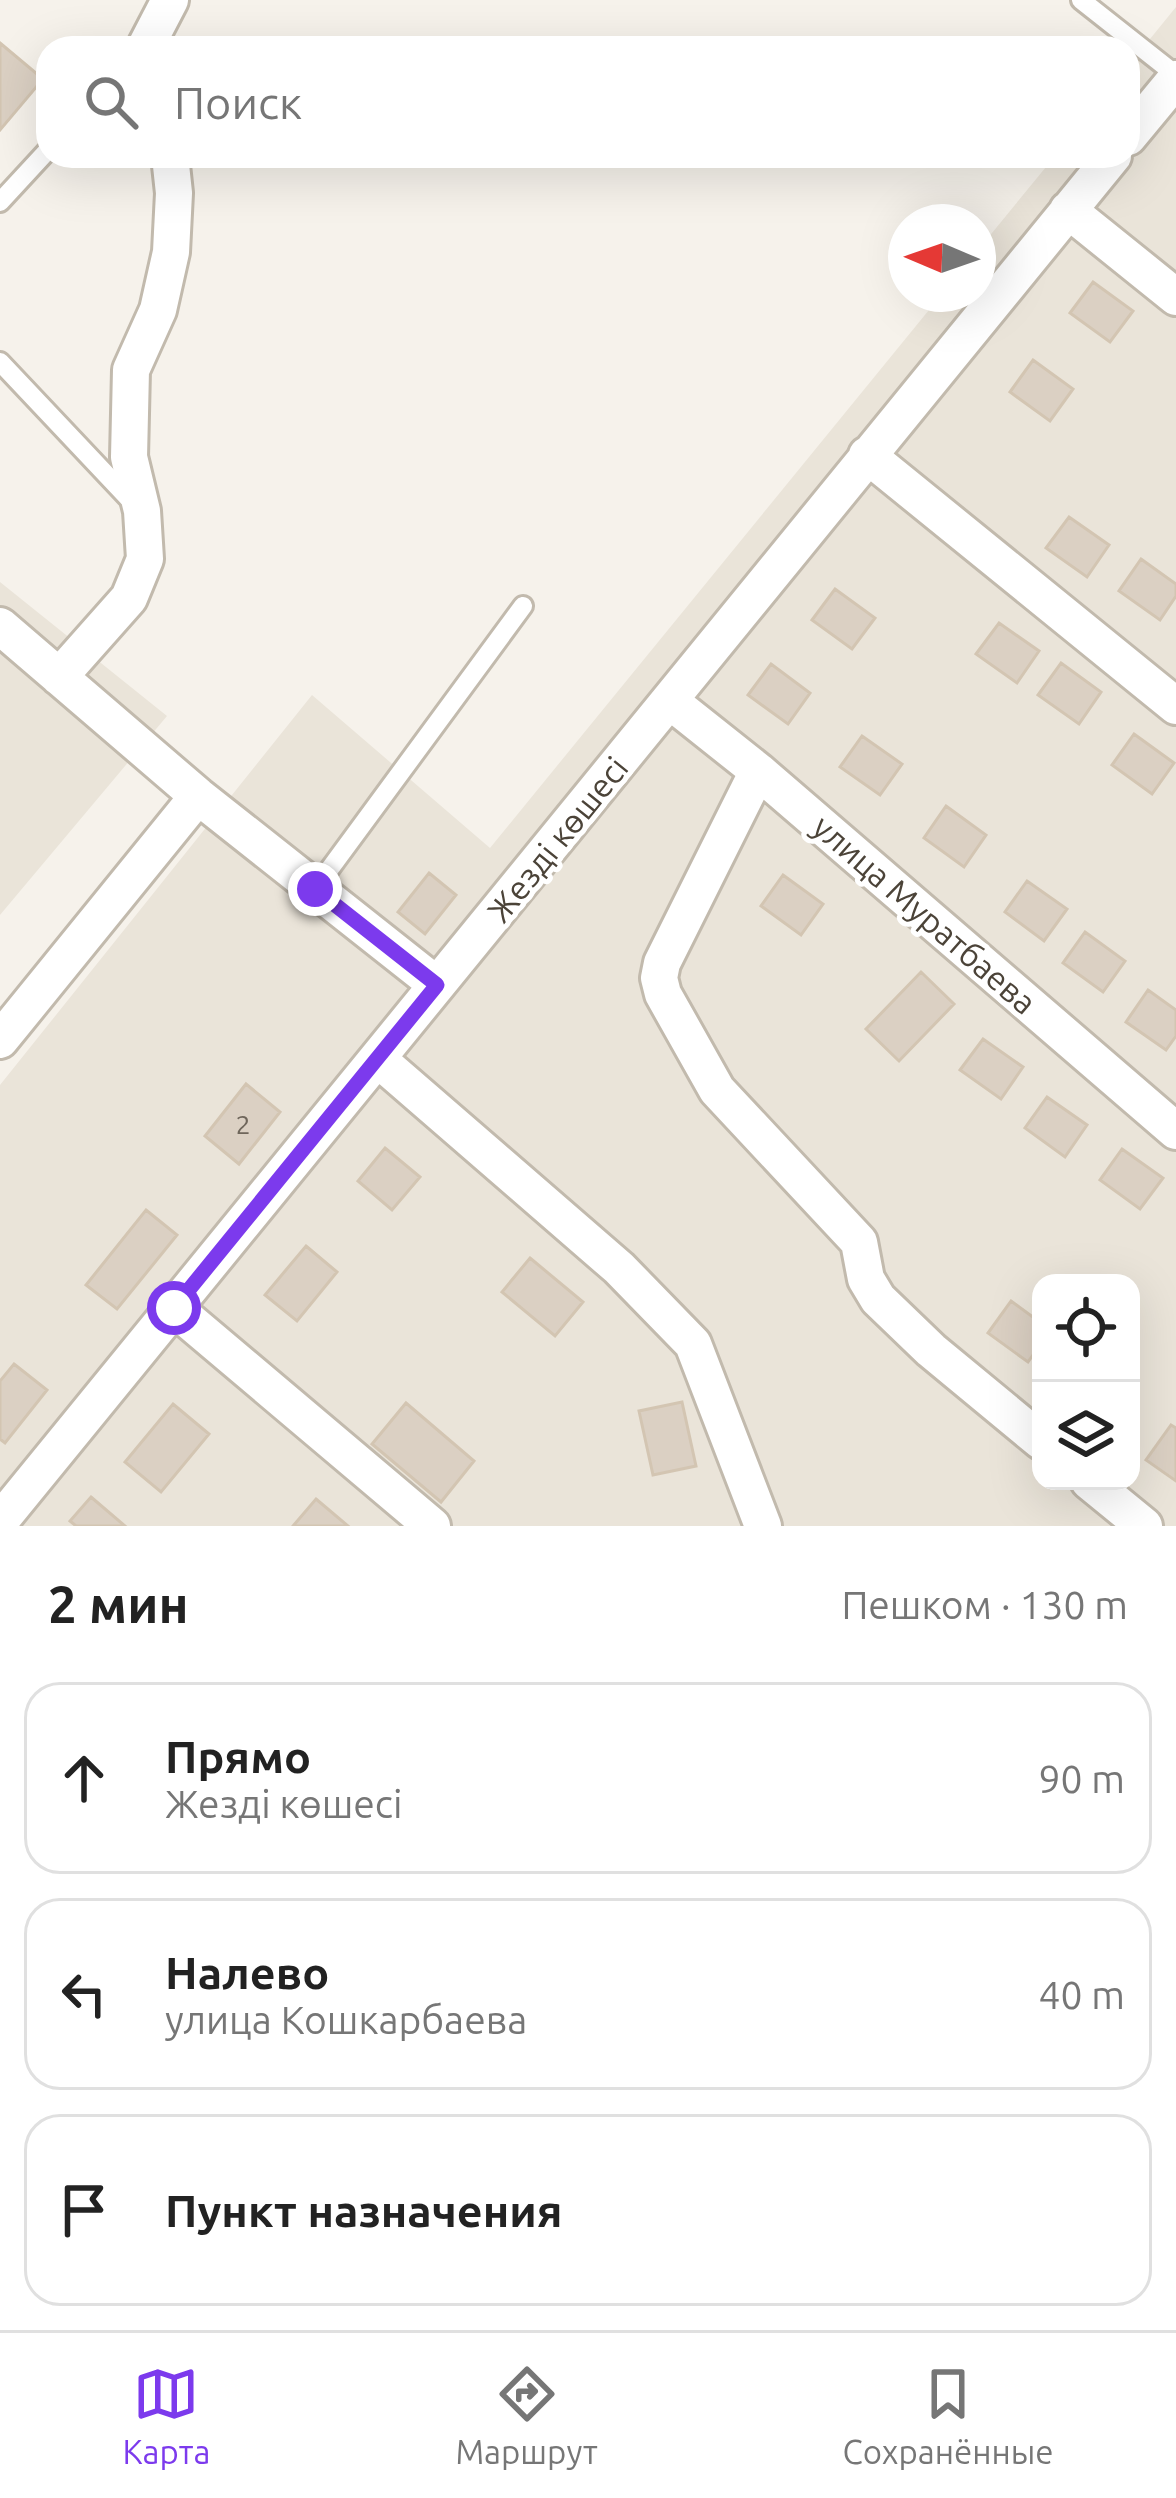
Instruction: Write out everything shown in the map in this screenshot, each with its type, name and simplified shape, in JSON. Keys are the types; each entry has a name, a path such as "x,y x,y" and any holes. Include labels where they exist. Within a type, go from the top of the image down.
{"street":[{"path":"150,36 170,0"},
{"path":"1140,122 1176,77"},
{"path":"59,676 129,598 145,559 142,512 129,457 130,370 158,310 171,252 171,168"},
{"name":"Жезді көшесі","path":"0,1521 1103,168"},
{"path":"1069,210 1176,297"},
{"path":"868,455 1176,706"},
{"path":"0,626 198,796 437,985"},
{"name":"улица Муратбаева","path":"670,700 1176,1131"},
{"path":"758,771 662,963 663,994 717,1090 859,1242 870,1289 878,1299 931,1351 1032,1435"},
{"path":"0,1040 198,796"},
{"path":"379,1060 619,1268 693,1343 763,1526"},
{"path":"174,1308 432,1526"},
{"path":"1100,1490 1144,1526"}],"lane":[{"path":"1081,0 1125,36"},
{"path":"1140,48 1176,77"},
{"path":"0,202 36,163"},
{"path":"0,362 142,512"},
{"path":"315,889 523,606"}],"shaded area":[{"path":"1176,7 1176,1526 0,1526 0,1085 312,695 490,848 927,312 996,312 996,228 1045,168 1140,168 1140,51"},
{"path":"0,582 167,716 0,915"}],"building":[{"path":"0,43 36,73 36,87 0,130"},
{"path":"1093,282 1133,311 1110,342 1070,313"},
{"path":"1033,360 1073,389 1050,421 1010,392"},
{"path":"1069,517 1109,545 1087,577 1046,548"},
{"path":"1141,559 1176,584 1176,596 1160,620 1119,591"},
{"path":"835,589 875,618 852,649 812,620"},
{"path":"999,623 1039,651 1017,683 976,654"},
{"path":"1061,663 1101,692 1079,724 1038,695"},
{"path":"771,664 810,693 788,724 748,695"},
{"path":"1134,734 1174,763 1152,794 1112,765"},
{"path":"862,736 902,764 880,795 840,767"},
{"path":"946,806 986,835 964,867 924,838"},
{"path":"429,873 456,895 425,934 398,912"},
{"path":"783,875 823,904 801,935 761,906"},
{"path":"1027,881 1067,909 1044,941 1005,912"},
{"path":"1085,932 1125,961 1103,992 1063,963"},
{"path":"921,972 954,1004 899,1061 866,1029"},
{"path":"1148,990 1176,1010 1176,1036 1166,1050 1126,1022"},
{"path":"983,1039 1023,1067 1001,1099 960,1070"},
{"path":"246,1084 280,1112 239,1164 205,1136"},
{"path":"1047,1097 1087,1125 1065,1157 1025,1128"},
{"path":"385,1148 420,1177 392,1210 358,1181"},
{"path":"1122,1149 1163,1178 1140,1209 1100,1180"},
{"path":"146,1210 177,1235 117,1309 86,1285"},
{"path":"306,1246 337,1272 297,1321 265,1295"},
{"path":"530,1258 583,1302 555,1336 502,1292"},
{"path":"1011,1301 1032,1316 1032,1356 1028,1362 988,1333"},
{"path":"14,1364 47,1390 5,1443 0,1439 0,1381"},
{"path":"682,1402 696,1466 653,1475 639,1411"},
{"path":"406,1403 474,1461 441,1502 372,1444"},
{"path":"173,1404 209,1434 161,1492 125,1462"},
{"path":"1171,1425 1176,1428 1176,1481 1146,1460"},
{"path":"91,1497 125,1526 76,1526 70,1521"},
{"path":"316,1499 348,1526 293,1526"}],"route":[{"path":"174,1308 437,985 315,889"}]}
